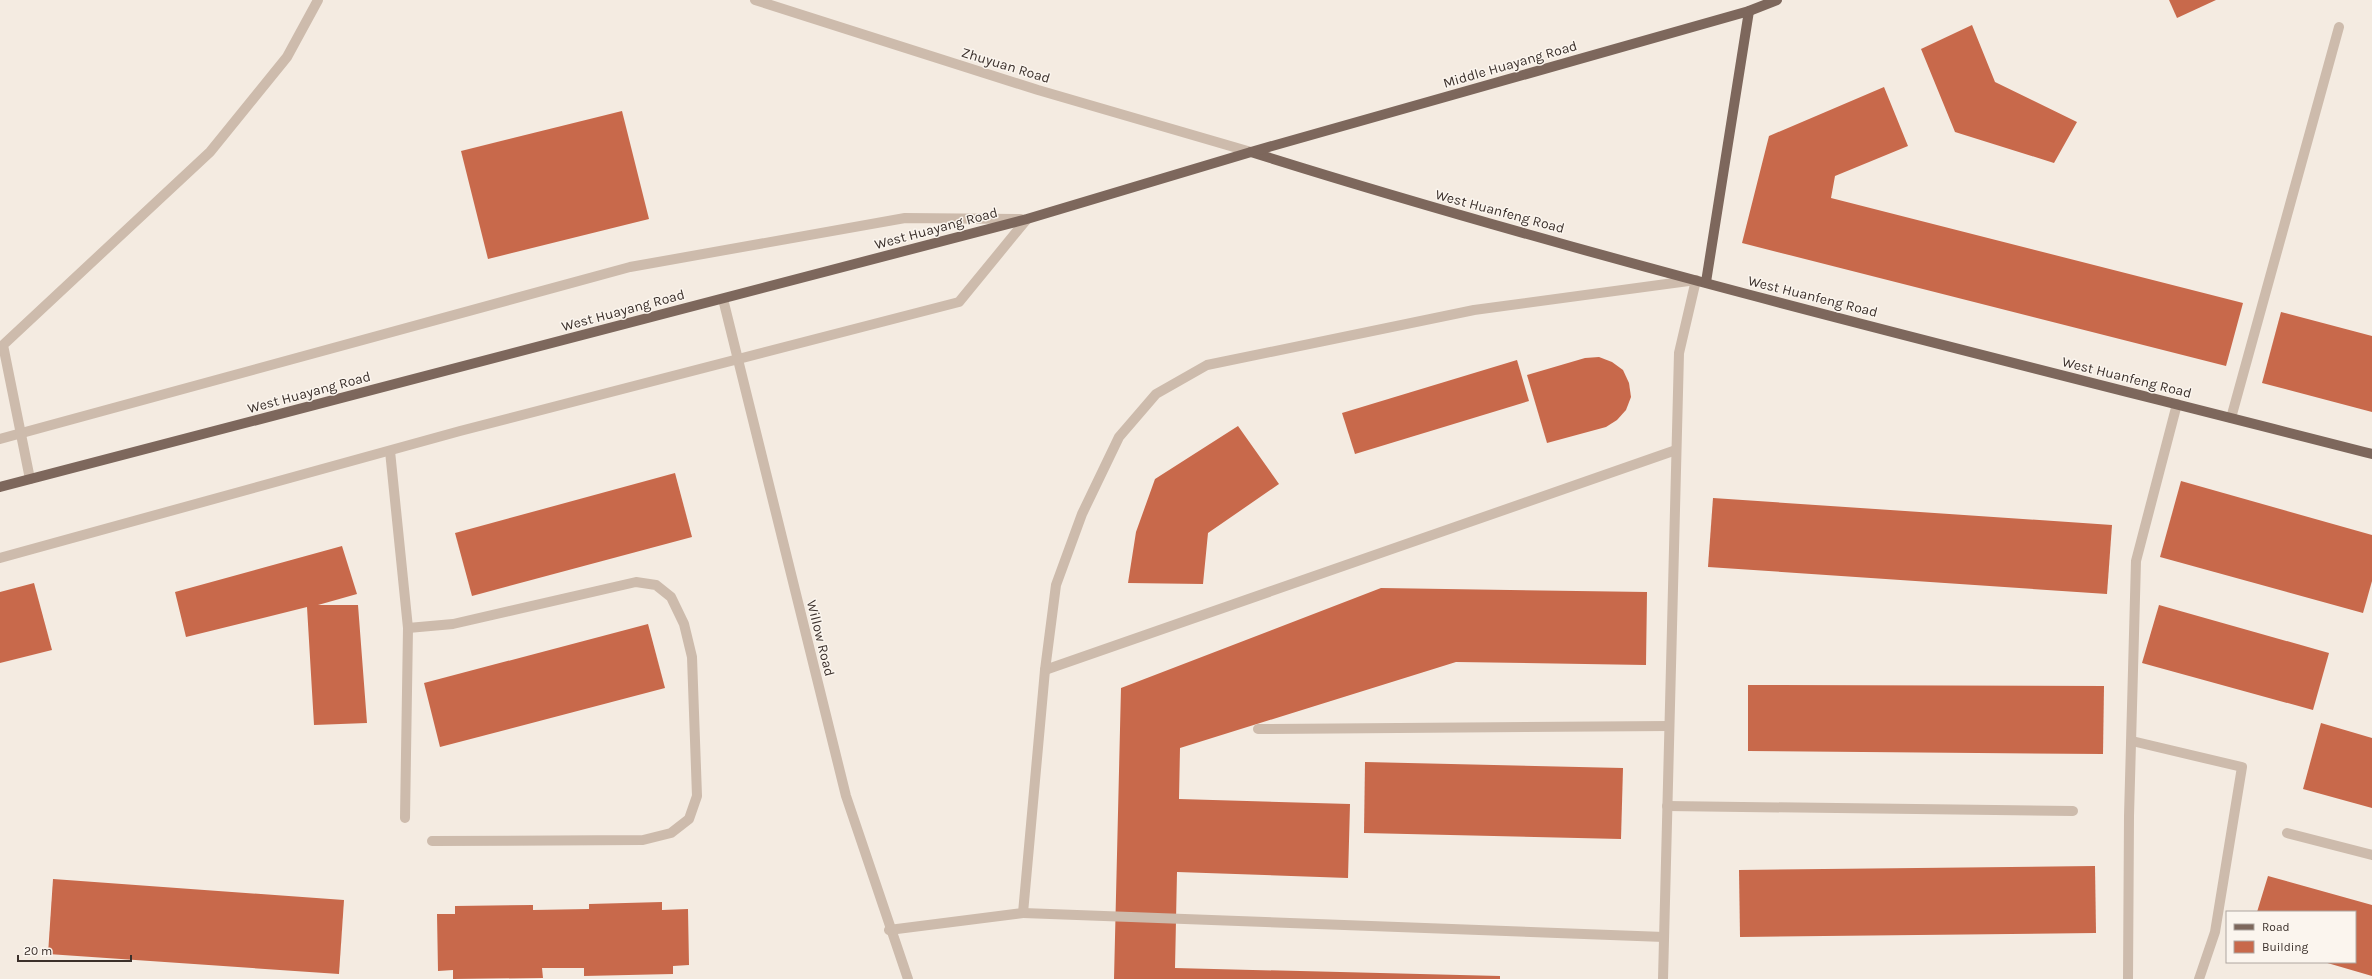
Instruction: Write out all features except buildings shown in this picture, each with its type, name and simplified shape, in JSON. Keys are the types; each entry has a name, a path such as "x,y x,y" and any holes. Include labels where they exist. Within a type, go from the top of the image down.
{"main road":[{"name":"Middle Huayang Road","path":"1251,152 1749,12 1777,0"},
{"path":"1706,282 1749,12"},
{"name":"West Huayang Road","path":"0,487 1027,219 1251,152"},
{"name":"West Huanfeng Road","path":"1251,152 1385,194 1696,280 2372,454"}],"street":[{"path":"30,480 3,345 210,152 287,57 318,0"},
{"name":"Zhuyuan Road","path":"755,0 1038,90 1251,152"},
{"path":"2231,418 2339,27"},
{"path":"0,439 630,267 905,218 1027,219"},
{"path":"0,558 390,451 959,302 1027,219"},
{"path":"1023,913 1045,670 1056,585 1082,514 1119,437 1156,394 1207,365 1474,310 1696,280 1679,353 1663,979"},
{"name":"Willow Road","path":"723,299 846,796 889,930 908,979"},
{"path":"2128,979 2136,561 2177,404"},
{"path":"1045,670 1676,450"},
{"path":"390,451 408,628 406,818"},
{"path":"408,628 453,624 636,582 656,586 671,597 684,624 692,657 697,796 689,819 672,833 643,840 432,841"},
{"path":"1258,728 1669,726"},
{"path":"2132,741 2242,767 2215,932 2199,979"},
{"path":"1667,806 2073,811"},
{"path":"2286,833 2372,855"},
{"path":"889,930 1023,913 1664,937"}]}
